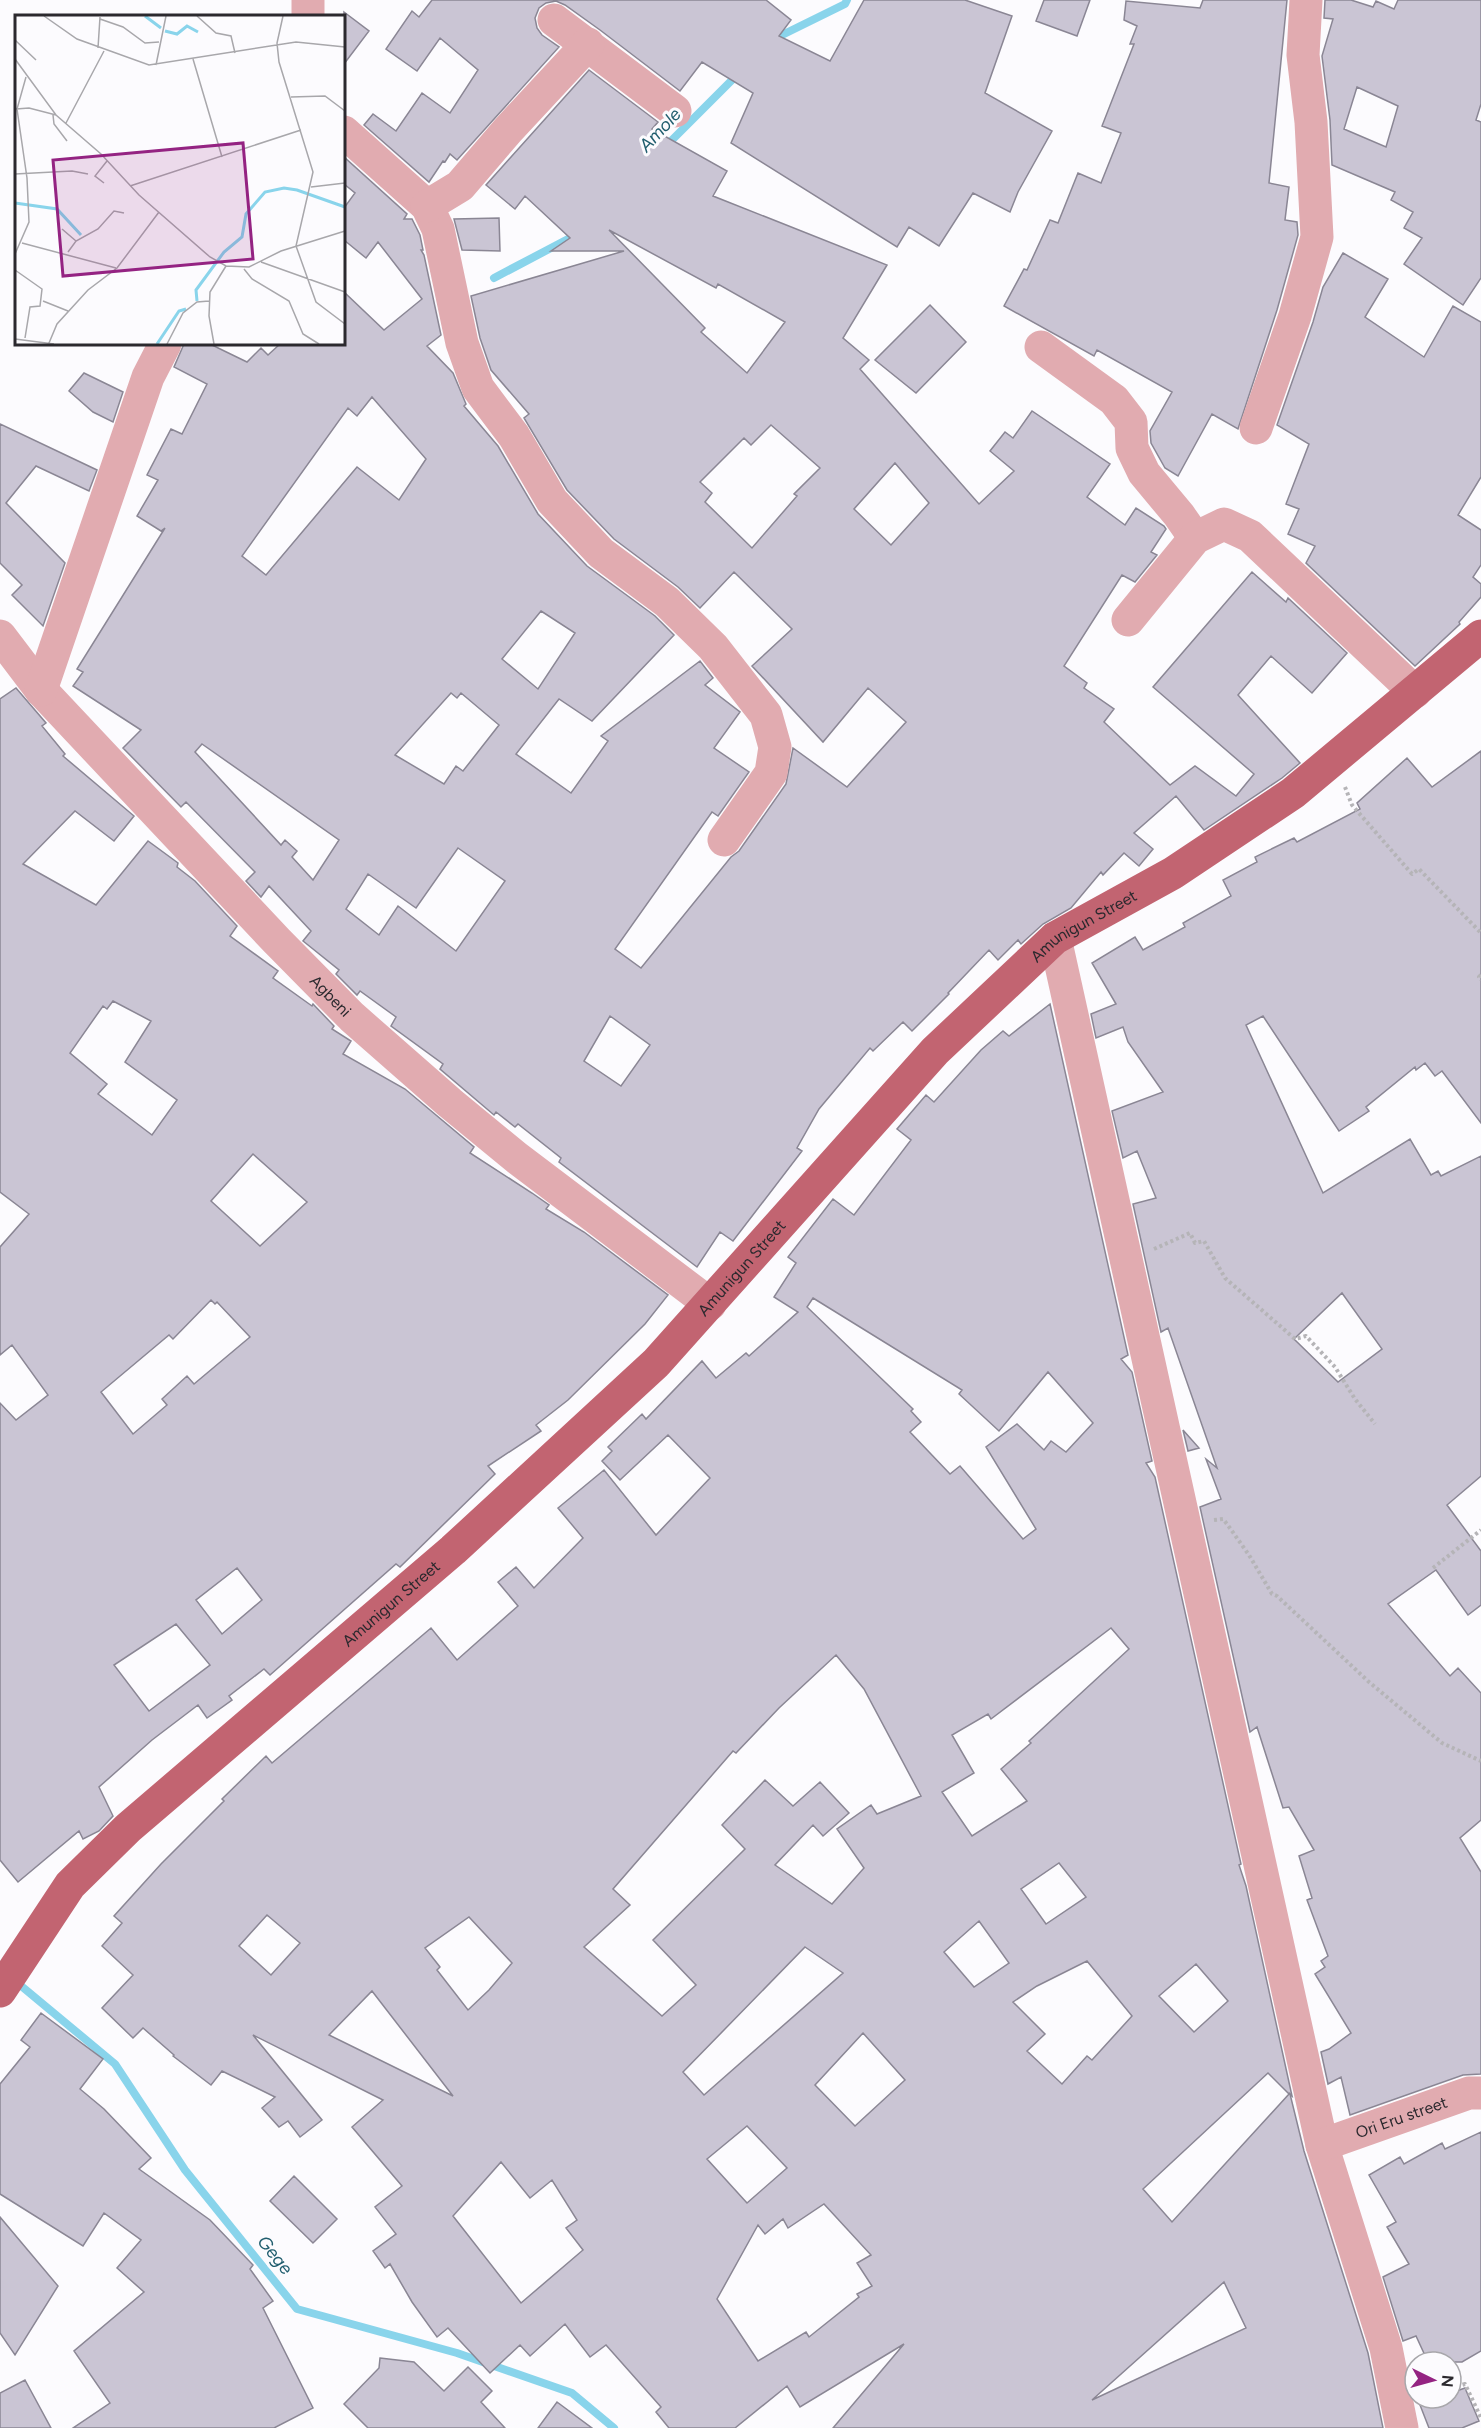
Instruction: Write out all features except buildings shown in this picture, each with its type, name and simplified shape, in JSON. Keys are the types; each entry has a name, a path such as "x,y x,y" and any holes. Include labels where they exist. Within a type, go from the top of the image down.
{"main road":[{"name":"Amunigun Street","path":"0,1991 70,1885 128,1828 453,1550 656,1364 934,1051 1055,938 1173,873 1293,793 1481,636"}],"street":[{"path":"1256,428 1294,316 1317,237 1311,122 1303,55 1306,0"},
{"path":"554,20 675,111"},
{"path":"428,206 460,186 508,130 588,44"},
{"path":"345,133 428,206 438,229 462,344 478,388 514,436 552,501 601,553 668,602 713,647 766,715 775,747 771,774 723,840"},
{"path":"41,690 148,377 164,345"},
{"path":"1041,347 1114,400 1131,422 1132,448 1144,473 1179,514 1195,538"},
{"path":"1128,620 1195,538 1224,524 1250,536 1415,692"},
{"name":"Agbeni","path":"0,636 41,690 277,941 352,1017 517,1158 710,1305"},
{"path":"1055,938 1322,2145 1386,2348 1402,2428"},
{"name":"Ori Eru street","path":"1322,2145 1469,2093 1481,2092"}],"path":[{"path":"1334,759 1352,805 1412,874 1419,869 1481,933"},
{"path":"1481,975 1479,977 1481,980"},
{"path":"1125,1261 1190,1233 1195,1243 1204,1241 1225,1278 1295,1339 1306,1336 1335,1367 1355,1399 1375,1424"},
{"path":"1184,1524 1223,1520 1250,1555 1272,1594 1277,1596 1369,1682 1442,1743 1481,1761"},
{"path":"1433,1568 1481,1530"},
{"path":"1463,2385 1465,2384 1481,2418"}],"waterway":[{"name":"Amole","path":"775,45 780,36 845,4 847,0"},
{"name":"Amole","path":"665,147 739,73"},
{"name":"Amole","path":"494,278 570,238 577,231"},
{"name":"Gege","path":"14,1980 115,2064 185,2170 297,2309 457,2353 572,2393 614,2428"}]}
